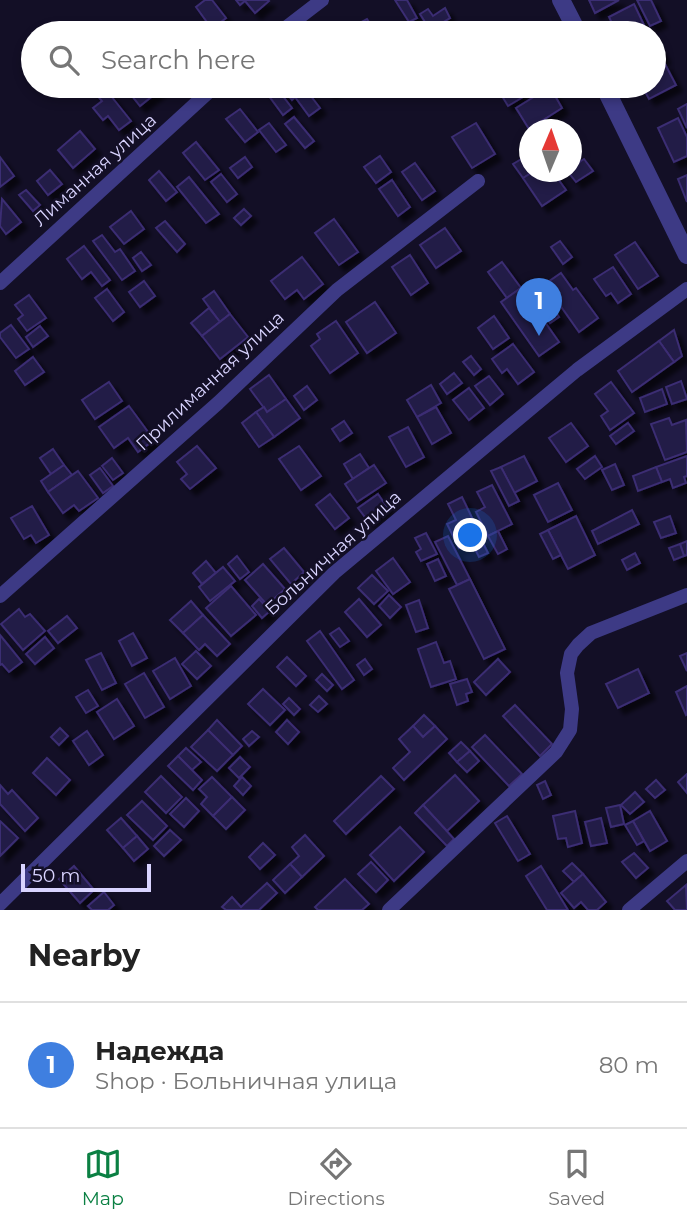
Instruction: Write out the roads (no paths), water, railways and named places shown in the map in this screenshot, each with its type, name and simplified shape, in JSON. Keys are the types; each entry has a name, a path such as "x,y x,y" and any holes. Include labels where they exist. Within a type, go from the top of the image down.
{"street":[{"path":"295,21 322,0"},
{"path":"561,0 572,21"},
{"name":"Лиманная улица","path":"0,283 202,98"},
{"path":"610,98 687,255"},
{"name":"Прилиманная улица","path":"0,596 218,403 337,290 478,181"},
{"name":"Больничная улица","path":"0,904 334,573 577,370 687,289"},
{"path":"389,910 556,752 566,738 572,719 566,673 571,653 578,645 591,634 687,595"},
{"path":"629,910 687,861"}],"place":[{"name":"Надежда","path":"539,336"}]}
